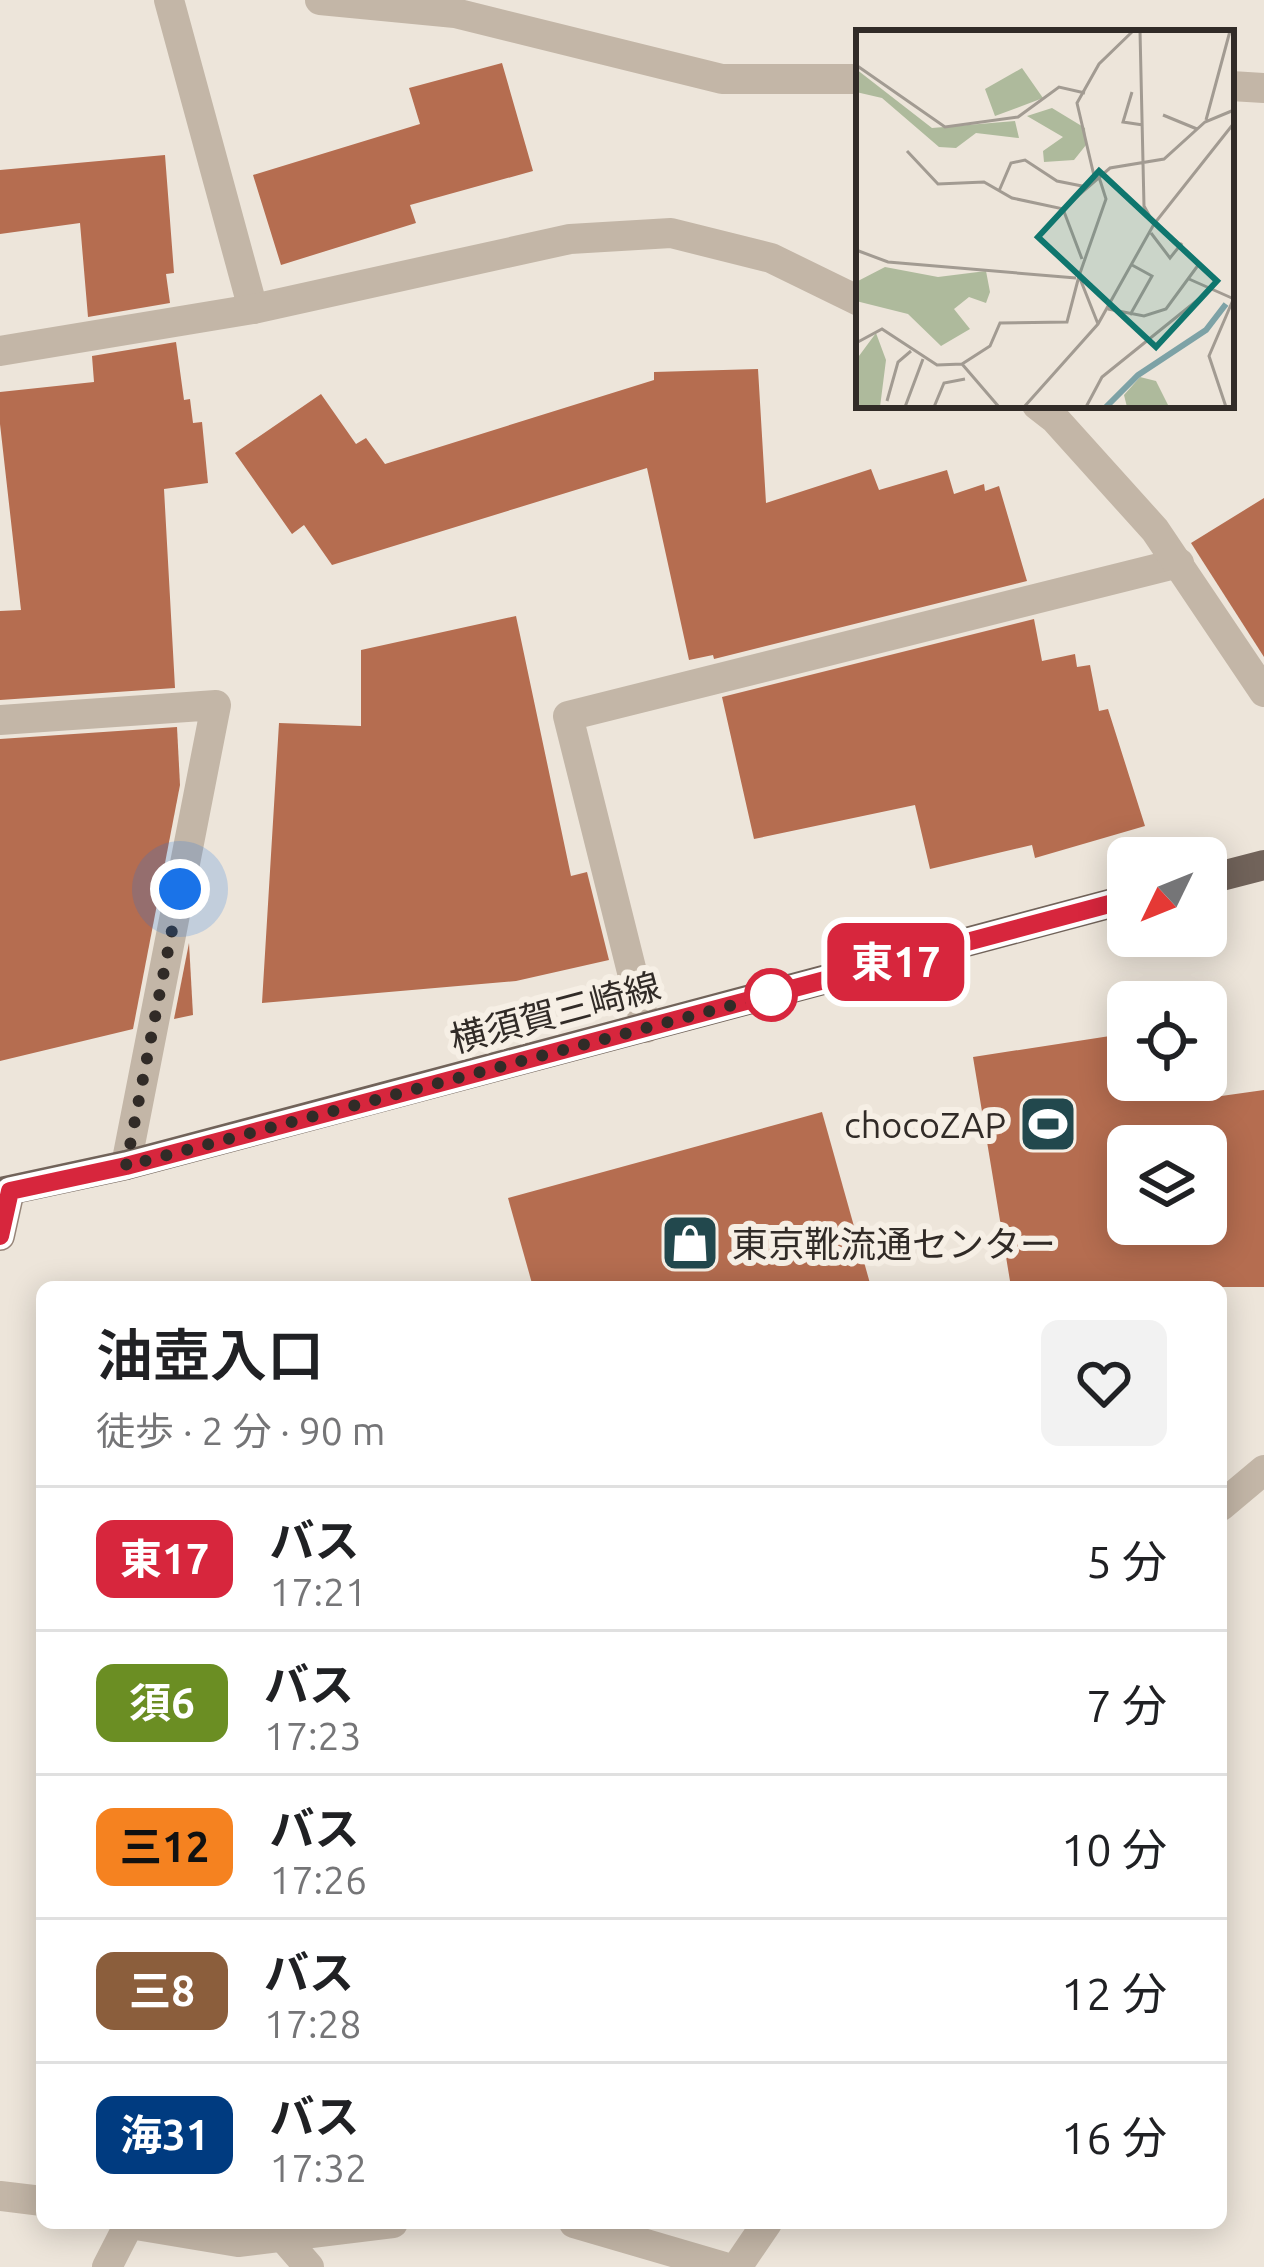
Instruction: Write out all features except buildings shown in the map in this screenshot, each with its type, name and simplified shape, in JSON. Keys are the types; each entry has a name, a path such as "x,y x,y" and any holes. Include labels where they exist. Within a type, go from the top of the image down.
{"main road":[{"path":"1227,875 1264,866"},
{"name":"横須賀三崎線","path":"5,1191 126,1166 1107,905"},
{"path":"0,1236 5,1191"}],"street":[{"path":"169,0 253,309"},
{"path":"320,0 455,14 722,79 856,80"},
{"path":"1234,86 1264,88"},
{"path":"0,351 253,309 570,239 671,233 771,258 856,300"},
{"path":"1041,408 1156,530 1264,692"},
{"path":"646,1028 568,716 1179,563"},
{"path":"0,720 216,705 126,1166"},
{"path":"1227,1501 1264,1471"},
{"path":"0,2196 36,2200"},
{"path":"107,2267 125,2229"},
{"path":"158,2229 238,2242 342,2229"},
{"path":"594,2229 724,2267"},
{"path":"737,2267 763,2229"},
{"path":"283,2236 309,2267"}],"bus line":[{"name":"東17","path":"0,1236 10,1191 126,1166 1107,905"}],"place":[{"name":"chocoZAP","path":"1048,1124"},
{"name":"東京靴流通センター","path":"690,1243"}],"route":[{"path":"180,889 126,1166 778,993 771,995"}]}
